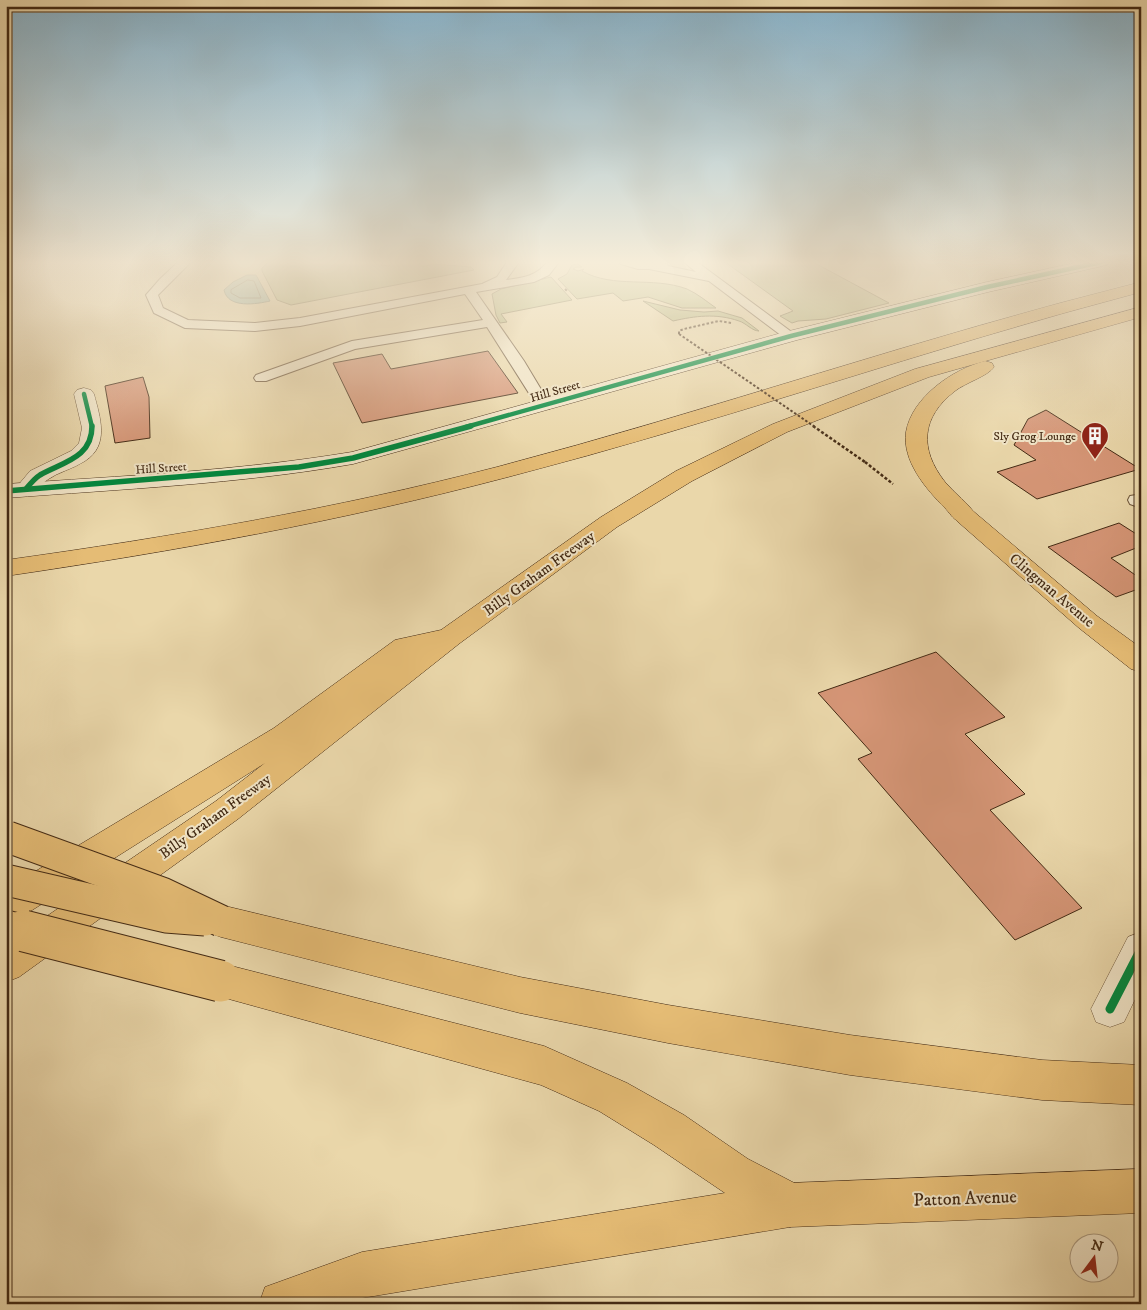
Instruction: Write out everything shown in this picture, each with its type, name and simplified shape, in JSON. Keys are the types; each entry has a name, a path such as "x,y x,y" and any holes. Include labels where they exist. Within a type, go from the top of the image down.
{"main road":[{"path":"6,568 192,540 354,508 501,472 643,433 864,364 1005,323"},
{"name":"Billy Graham Freeway","path":"6,965 226,810 450,637 610,522 684,476 780,428 922,373 1098,323"},
{"name":"Clingman Avenue","path":"1087,326 1030,351 973,372 952,384 925,410 919,424 917,447 934,483 965,516 1088,622 1141,662"},
{"path":"6,908 285,736 405,647 450,637"},
{"path":"7,837 162,893 222,921 520,995 677,1026 850,1055 1042,1080 1141,1085"},
{"path":"6,880 166,917 222,921"},
{"path":"6,926 544,1066 613,1097 669,1130 733,1174 790,1205"},
{"name":"Patton Avenue","path":"282,1304 362,1275 790,1205 1141,1191"}],"street":[{"name":"Hill Street","path":"16,490 299,467 353,458 842,323"},
{"path":"16,490 38,476 79,456 89,444 92,428 84,394"},
{"path":"1110,1009 1141,949"}],"lane":[{"path":"183,323 255,327 290,323"},
{"path":"262,378 352,345 490,323"},
{"path":"491,323 544,406"},
{"path":"774,323 791,336"}],"path":[{"path":"710,323 684,329 679,334 894,484"}],"green space":[{"path":"744,323 749,323 759,331"}],"building":[{"path":"488,351 518,393 362,423 333,363 382,354 391,369"},
{"path":"143,377 149,397 150,438 115,443 105,386"},
{"path":"1046,410 1140,469 1037,499 997,472 1036,460 1014,445 1028,419"},
{"path":"1119,523 1141,537 1141,546 1111,558 1141,579 1141,588 1116,597 1048,547"},
{"path":"936,652 1005,717 965,734 1025,794 990,810 1082,908 1015,940 858,759 872,753 818,693"}],"cycle path":[{"path":"6,491 216,475 299,467 353,458 842,323"},
{"path":"26,489 38,476 79,456 89,444 92,428 84,394"},
{"path":"1110,1009 1141,949"}],"place":[{"name":"Sly Grog Lounge","path":"1095,460"}]}
